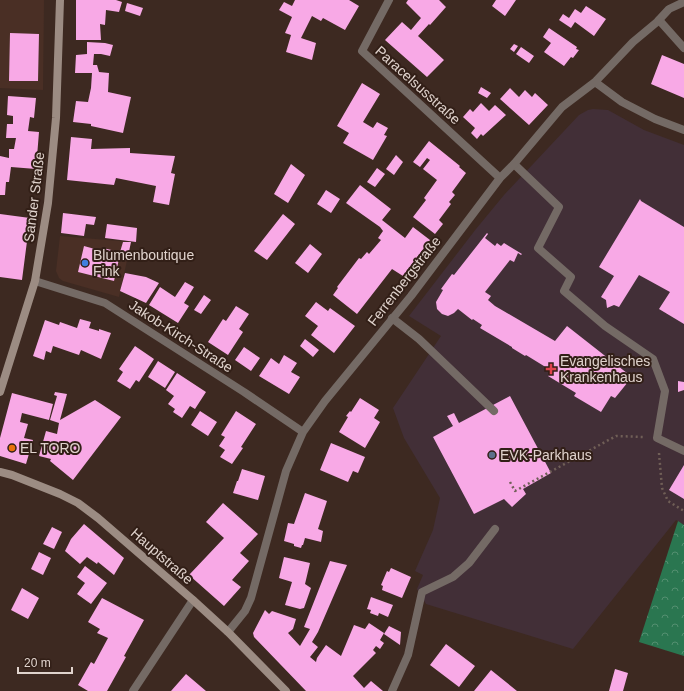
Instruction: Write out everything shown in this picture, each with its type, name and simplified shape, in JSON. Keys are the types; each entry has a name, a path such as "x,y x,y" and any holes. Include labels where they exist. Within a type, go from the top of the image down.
{"main road":[{"name":"Sander Straße","path":"0,392 35,281 48,203 56,118 60,0"},
{"name":"Hauptstraße","path":"0,472 40,486 78,504 98,518 194,600 286,691"}],"street":[{"name":"Paracelsusstraße","path":"389,0 362,51 500,178"},
{"path":"668,0 669,9"},
{"name":"Ferrenbergstraße","path":"228,632 245,611 251,598 286,471 303,432 325,401 411,296 500,178 514,164 562,107 595,82 633,42 659,20 669,9 684,2"},
{"path":"659,20 684,48"},
{"path":"595,82 622,102 655,119 684,130"},
{"path":"514,164 559,207 538,248 571,277 564,291 605,326 653,359 665,391 657,438 684,451"},
{"name":"Jakob-Kirch-Straße","path":"35,281 106,303 303,432"},
{"path":"392,318 419,338 494,411"},
{"path":"392,691 408,655 422,592 453,577 459,572 469,563 495,529"},
{"path":"133,691 194,600"}],"path":[{"path":"510,482 515,491 616,436 657,438 662,488 668,501 684,511"}],"shaded area":[{"path":"0,0 44,0 43,90 0,88"},
{"name":"Evangelisches Krankenhaus","path":"593,109 608,110 644,130 684,145 684,525 676,520 573,649 426,604 417,589 423,575 415,571 433,530 440,498 404,438 393,408 441,336 409,316 504,195 579,115"},
{"path":"60,236 131,242 119,297 63,281 59,278 56,271"}],"green space":[{"path":"678,521 684,525 684,656 639,642"}],"building":[{"path":"76,0 116,0 122,2 119,12 106,10 105,25 100,24 101,40 76,40"},
{"path":"295,0 349,0 359,6 345,30 323,18 321,21 312,16 301,38 316,43 312,60 286,52 291,35 285,33 292,17 279,10 284,2 292,6"},
{"path":"408,0 439,0 446,7 418,36 444,60 427,77 385,40 402,22 411,30 421,18 406,3"},
{"path":"496,0 516,0 505,16 492,6"},
{"path":"127,3 143,8 140,16 125,11"},
{"path":"586,6 606,19 594,36 575,22 571,28 559,20 563,14 569,18 575,9 581,13"},
{"path":"549,28 577,47 576,49 579,50 564,66 544,52 551,43 543,37"},
{"path":"10,33 39,34 38,81 9,81"},
{"path":"87,42 113,45 110,56 94,54 93,65 97,65 99,72 109,73 108,92 131,97 123,133 91,126 91,124 73,122 76,101 88,102 91,88 92,73 75,73 76,55 87,54"},
{"path":"514,44 518,46 514,52 510,49"},
{"path":"521,47 534,56 529,63 516,54"},
{"path":"662,55 684,64 684,98 651,84"},
{"path":"362,83 380,94 363,122 373,128 377,122 388,128 384,135 387,136 373,160 343,143 349,133 337,126"},
{"path":"481,87 491,93 487,98 478,93"},
{"path":"510,88 519,97 525,90 532,97 535,93 548,105 529,125 500,99"},
{"path":"8,96 36,98 34,118 30,117 28,131 39,132 36,169 11,167 9,182 6,182 5,195 0,195 0,156 9,158 9,149 14,149 16,138 6,138 7,124 13,124 13,116 7,115"},
{"path":"481,103 489,111 495,105 506,115 483,136 481,134 477,139 471,133 475,128 463,117 470,109 473,112"},
{"path":"71,137 92,139 91,149 130,148 130,153 175,156 171,173 175,174 169,205 153,202 156,186 116,178 114,185 67,180"},
{"path":"429,141 460,166 459,167 466,173 452,192 455,195 449,202 451,204 439,220 443,224 435,234 413,217 426,200 424,198 437,180 423,169 430,160 427,158 420,167 413,162"},
{"path":"396,155 403,162 394,175 386,169"},
{"path":"291,164 305,175 288,203 274,194"},
{"path":"377,168 385,174 375,187 367,182"},
{"path":"360,185 391,209 382,220 405,238 413,227 430,240 403,276 392,269 357,314 333,295 338,288 337,287 359,258 361,259 367,252 369,254 381,240 378,238 383,231 380,227 346,203"},
{"path":"326,190 340,199 331,213 317,204"},
{"path":"640,199 684,227 684,324 659,309 670,292 639,275 619,307 614,305 607,308 606,300 601,297 614,276 599,267"},
{"path":"63,213 96,217 94,225 86,224 84,236 61,233"},
{"path":"0,214 30,218 22,280 0,277"},
{"path":"283,214 295,224 267,260 254,251"},
{"path":"107,224 137,228 136,242 105,238"},
{"path":"487,233 488,234 485,238 495,246 497,243 501,246 504,243 522,254 521,255 518,253 514,262 510,260 485,292 491,296 488,300 495,306 555,341 567,326 632,377 615,398 611,396 601,412 574,396 576,393 548,376 552,371 480,328 482,325 473,319 472,320 458,309 448,316 442,314 437,309 436,302 443,290 441,289"},
{"path":"123,242 131,242 127,261 119,259 114,281 78,272 84,246 102,251 103,248 120,252"},
{"path":"310,244 322,254 308,273 295,263"},
{"path":"125,273 146,277 159,283 146,303 120,291"},
{"path":"185,282 194,287 184,303 189,306 178,323 149,305 160,287 175,297"},
{"path":"204,295 211,300 201,314 194,310"},
{"path":"316,302 328,311 330,308 355,326 334,353 311,335 318,326 305,316"},
{"path":"236,306 249,314 239,329 243,332 228,355 208,342 223,319 226,321"},
{"path":"80,319 91,322 89,328 99,331 99,329 111,333 101,359 81,350 79,355 53,346 51,353 46,351 44,360 33,356 45,320 59,325 60,322 77,328"},
{"path":"305,339 319,350 313,357 300,346"},
{"path":"135,346 154,359 139,382 136,380 130,389 117,381 123,372 119,369"},
{"path":"244,347 260,358 251,371 235,360"},
{"path":"284,355 297,363 291,372 300,377 289,394 259,376 271,358 279,364"},
{"path":"158,361 175,372 165,388 148,377"},
{"path":"177,373 206,392 195,409 190,406 182,418 173,412 175,409 168,404 174,396 166,390"},
{"path":"678,381 684,382 684,390 678,392"},
{"path":"55,392 67,394 60,420 95,400 121,417 73,480 50,461 51,459 39,456 46,431 57,434 59,423 50,420 57,396 54,395"},
{"path":"12,393 53,404 49,420 22,413 20,422 28,424 24,438 33,440 26,464 0,456 0,438"},
{"name":"EVK-Parkhaus","path":"510,396 551,473 523,489 526,494 512,507 504,499 474,514 433,437 453,426 447,416 454,413 459,423"},
{"path":"360,398 379,410 374,418 380,422 365,448 339,432 348,417 346,416 350,411 351,412"},
{"path":"200,411 217,422 208,436 191,425"},
{"path":"236,411 256,424 241,447 243,448 232,464 220,457 225,450 219,446 225,437 221,435"},
{"path":"331,443 365,457 358,473 353,471 348,482 320,470"},
{"path":"684,465 684,499 669,490"},
{"path":"242,469 265,476 258,500 233,493"},
{"path":"305,493 327,501 318,529 323,531 321,542 305,538 301,548 284,541 288,523 294,524"},
{"path":"223,503 258,534 240,553 249,561 232,580 241,587 224,606 189,575 224,538 206,522"},
{"path":"84,524 124,558 114,575 98,562 97,564 87,557 80,564 65,551 71,539"},
{"path":"52,527 62,532 54,549 43,544"},
{"path":"39,552 51,558 43,575 31,569"},
{"path":"284,557 310,563 305,584 311,588 304,608 300,609 285,605 292,582 279,578"},
{"path":"330,561 347,565 318,632 312,642 318,647 310,657 316,662 326,645 341,656 354,625 365,629 369,623 384,633 380,640 384,643 380,649 376,646 373,650 376,653 353,676 364,688 371,681 383,691 306,691 254,637 253,633 265,610 269,614 272,611 296,619 293,629 288,633 300,646 310,629 304,627"},
{"path":"85,566 107,583 91,604 77,594 85,583 77,577"},
{"path":"391,568 411,577 402,598 382,590 383,586 381,585 387,571 389,572"},
{"path":"22,588 39,598 28,619 11,610"},
{"path":"371,597 393,605 388,617 379,613 378,616 370,613 371,610 367,609"},
{"path":"102,598 144,620 107,691 88,691 78,685 91,662 94,664 108,638 97,633 100,629 88,622"},
{"path":"389,626 401,632 400,645 384,634"},
{"path":"446,644 475,666 459,687 430,665"},
{"path":"615,669 628,673 623,691 609,691"},
{"path":"491,670 517,691 474,691"},
{"path":"186,674 206,691 171,691"}],"place":[{"name":"Blumenboutique Fink","path":"85,263"},
{"name":"Evangelisches Krankenhaus","path":"551,369"},
{"name":"EL TORO","path":"12,448"},
{"name":"EVK-Parkhaus","path":"492,455"}]}
